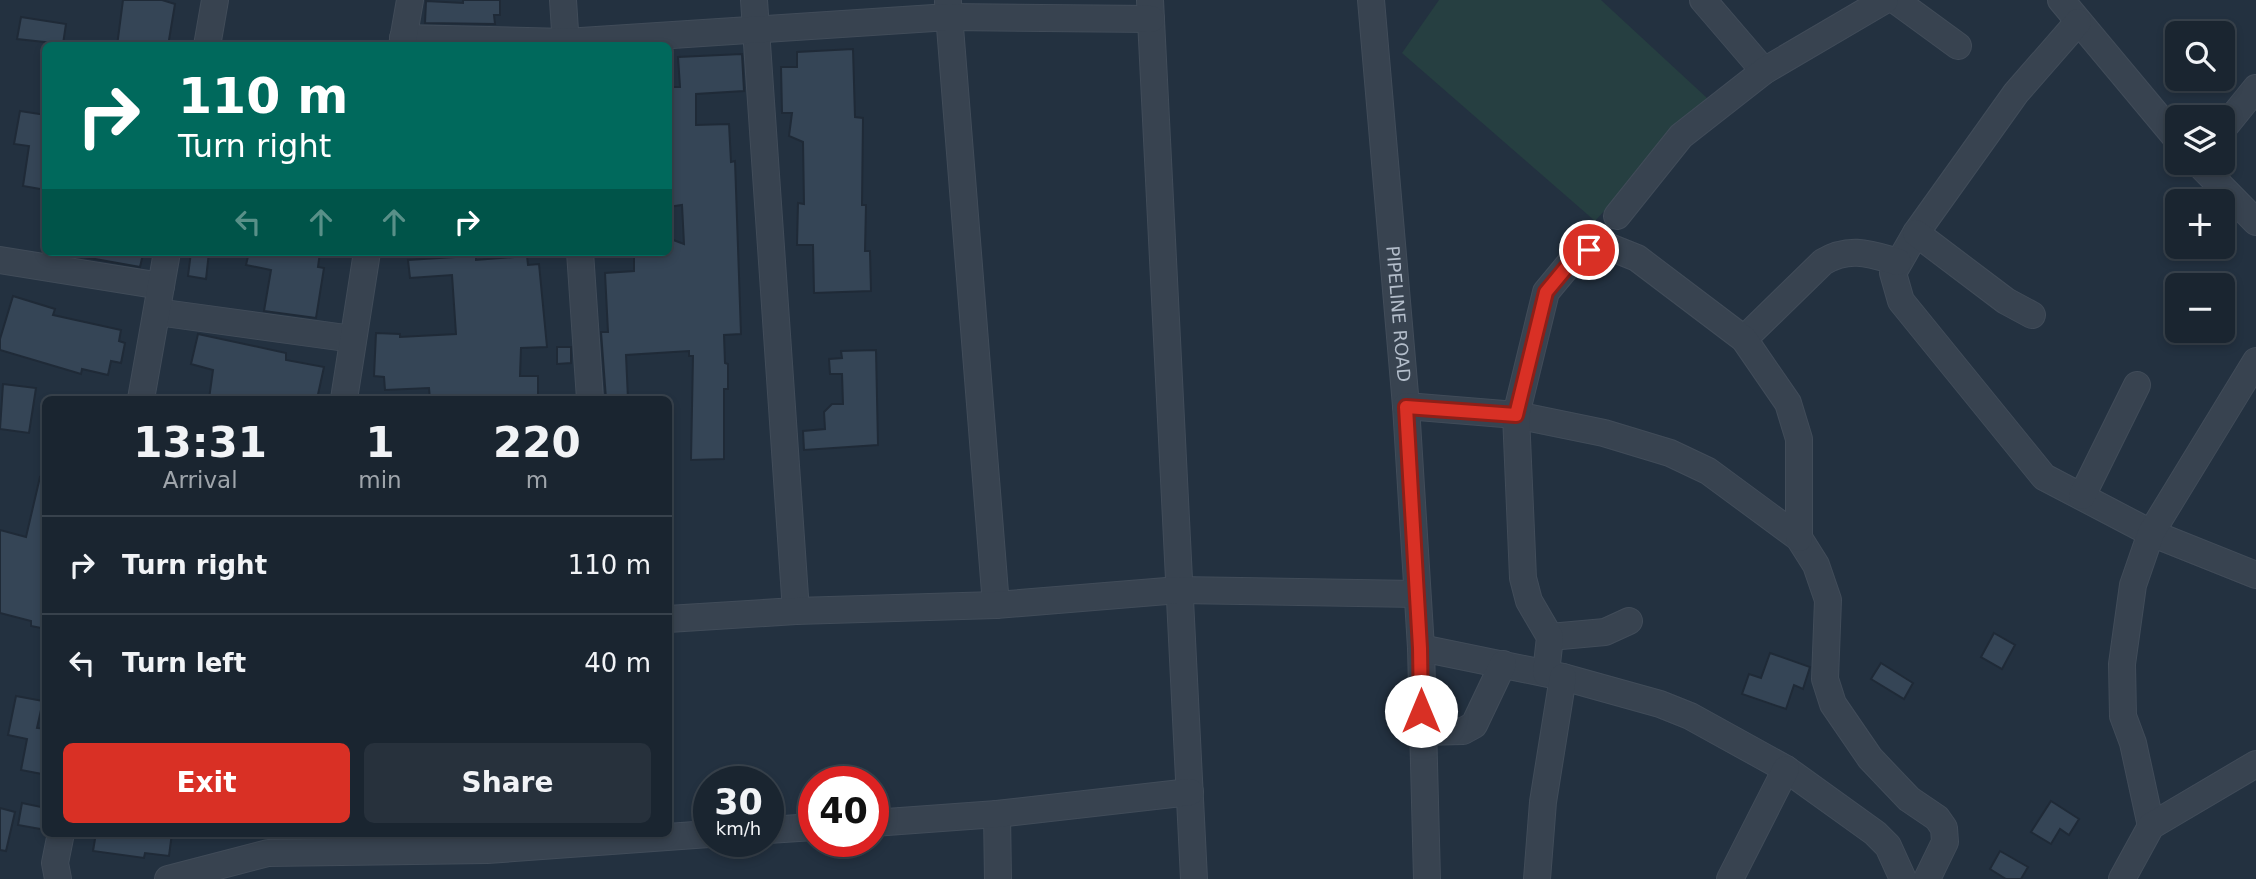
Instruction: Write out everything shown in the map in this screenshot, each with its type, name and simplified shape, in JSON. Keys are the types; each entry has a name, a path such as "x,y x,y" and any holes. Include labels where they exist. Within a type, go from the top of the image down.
{"street":[{"path":"208,42 215,0"},
{"path":"402,42 410,0"},
{"path":"563,0 566,42"},
{"path":"754,0 796,611"},
{"name":"PIPELINE ROAD","path":"1371,0 1406,407 1420,648 1427,879"},
{"path":"1703,0 1764,71"},
{"path":"1617,216 1681,136 1764,71 1885,0"},
{"path":"1895,0 1958,46"},
{"path":"2061,0 2165,125"},
{"path":"582,42 756,31 948,8 1151,9 1194,879"},
{"path":"948,8 996,605"},
{"path":"2078,22 2017,93 1916,233 1893,273 1901,301 2044,477 2151,533 2256,575"},
{"path":"2235,114 2256,88"},
{"path":"2209,175 2255,219"},
{"path":"1916,233 2006,301 2032,315"},
{"path":"1537,879 1555,675 1550,638 1529,601 1523,578 1516,415 1546,292 1575,257 1602,244 1637,258 1744,340 1788,403 1799,439 1799,538"},
{"path":"1744,340 1823,262 1839,253 1874,255 1898,262"},
{"path":"142,396 166,256"},
{"path":"344,396 367,256"},
{"path":"580,256 584,396"},
{"path":"0,260 161,286"},
{"path":"157,312 353,339"},
{"path":"2151,826 2133,743 2123,716 2122,664 2133,585 2151,533 2256,361"},
{"path":"2082,496 2137,385"},
{"path":"1406,407 1516,415 1604,433 1670,453 1708,471 1799,538 1816,565 1828,600 1825,679 1833,704 1870,758 1909,799 1937,818 1944,828 1945,842 1927,879"},
{"path":"672,619 796,611 996,605 1180,590 1416,594"},
{"path":"1550,638 1605,632 1629,621"},
{"path":"1420,648 1555,675 1680,712 1786,769 1875,833 1888,846 1903,879"},
{"path":"1421,732 1463,731 1474,725 1503,664"},
{"path":"2122,879 2151,826 2256,764"},
{"path":"1730,879 1786,769"},
{"path":"889,822 997,814 1190,792"},
{"path":"997,814 998,879"},
{"path":"168,879 269,843 487,850 693,836"},
{"path":"58,879 55,863 60,837"}],"green space":[{"path":"1439,0 1601,0 1707,98 1595,221 1402,53"}],"building":[{"path":"123,0 162,0 175,4 169,42 118,42"},
{"path":"463,0 500,0 500,15 494,15 495,24 425,23 426,1 463,3"},
{"path":"21,17 66,24 63,42 17,39"},
{"path":"853,49 855,117 863,118 862,205 866,205 865,251 870,251 871,291 814,293 813,245 797,245 798,203 804,204 803,142 789,136 792,113 782,113 781,67 797,67 797,52"},
{"path":"742,54 744,91 696,94 696,125 729,124 731,162 735,161 741,334 724,335 728,389 724,389 724,459 691,460 693,356 689,356 689,351 626,355 628,396 606,396 601,332 608,332 605,273 634,271 634,256 672,256 672,240 684,244 682,205 672,206 672,87 680,87 678,57"},
{"path":"20,111 42,114 42,189 23,186 29,146 14,144"},
{"path":"78,256 143,256 140,267"},
{"path":"190,256 209,256 206,279 188,276"},
{"path":"248,256 319,256 318,267 324,268 316,318 264,311 271,270 246,265"},
{"path":"476,256 476,260 527,256 528,265 539,264 547,347 521,348 520,376 538,376 538,396 430,396 429,388 385,390 384,377 374,376 376,333 400,334 400,337 456,334 452,275 410,278 408,260"},
{"path":"13,296 55,309 53,315 121,330 119,341 125,343 121,363 111,361 108,375 82,369 81,374 0,350 0,339"},
{"path":"198,334 286,353 286,360 324,367 318,396 209,396 213,370 191,364"},
{"path":"557,347 571,347 571,363 557,364"},
{"path":"876,350 878,445 804,450 803,431 825,429 824,412 832,404 843,404 842,374 830,374 829,359 842,358 841,351"},
{"path":"3,384 36,388 29,433 0,429"},
{"path":"42,477 42,628 31,626 31,621 0,613 0,530 26,537"},
{"path":"1994,633 2015,645 2002,669 1981,657"},
{"path":"1770,653 1810,667 1803,689 1794,685 1786,709 1742,694 1749,674 1761,678"},
{"path":"1881,663 1913,683 1904,699 1871,679"},
{"path":"16,696 42,701 37,728 42,729 42,774 21,770 27,739 8,735"},
{"path":"2051,801 2079,819 2069,835 2060,829 2051,844 2031,832"},
{"path":"22,803 42,807 42,829 18,825"},
{"path":"0,808 15,812 6,851 0,850"},
{"path":"95,837 171,837 169,856 145,853 144,858 93,851"},
{"path":"2000,851 2028,867 2021,879 2006,879 1990,869"}],"route":[{"path":"1421,711 1420,648 1406,407 1516,415 1546,292 1575,257 1589,250"}]}
